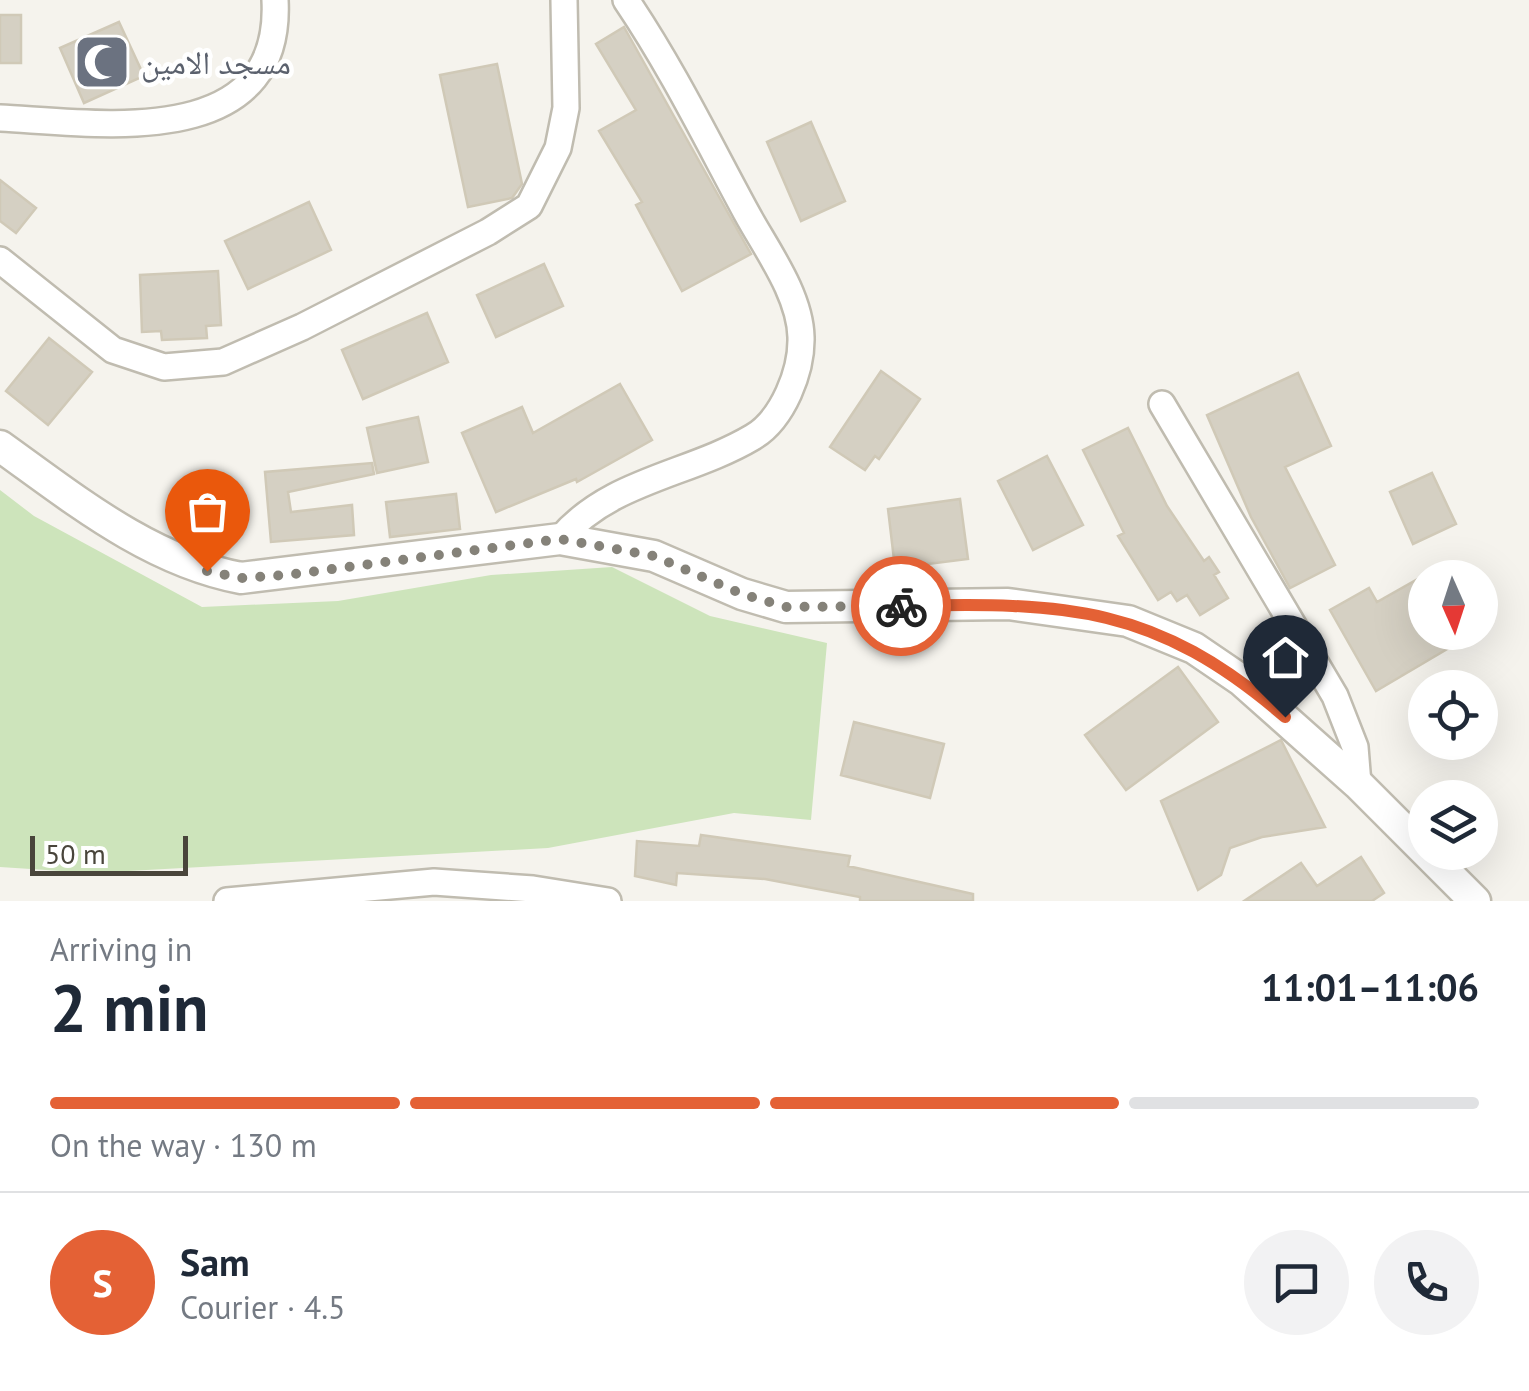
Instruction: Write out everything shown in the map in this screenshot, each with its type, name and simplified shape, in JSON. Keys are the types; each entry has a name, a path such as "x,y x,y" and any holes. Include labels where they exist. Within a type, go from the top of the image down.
{"street":[{"path":"0,118 134,124 175,122 204,113 250,82 276,23 275,0"},
{"path":"0,260 113,350 164,367 223,362 302,328 488,232 529,206 558,148 566,108 564,0"},
{"path":"560,539 602,500 734,446 767,427 788,392 800,353 796,311 780,276 676,76 626,0"},
{"path":"1162,404 1335,696 1355,746 1358,784"},
{"path":"0,446 158,551 207,571 241,578 560,539 654,556 742,594 786,607 1008,604 1128,621 1194,648 1242,680 1358,784 1475,901"},
{"path":"227,901 434,882 533,889 608,901"}],"green space":[{"path":"0,490 34,516 202,607 338,601 491,575 612,567 710,616 827,643 811,820 734,813 548,848 92,873 0,867"}],"building":[{"path":"0,15 21,15 21,63 0,63"},
{"name":"مسجد الامين","path":"119,22 144,76 84,103 60,48"},
{"path":"624,27 751,254 682,291 636,205 642,202 599,131 636,110 596,44"},
{"path":"497,64 522,184 512,198 468,207 440,75"},
{"path":"811,122 845,201 801,221 767,142"},
{"path":"0,180 36,208 16,233 0,221"},
{"path":"309,202 331,250 248,289 225,241"},
{"path":"544,264 563,306 496,337 477,295"},
{"path":"218,271 221,325 206,326 207,338 162,340 161,331 142,332 140,275"},
{"path":"427,313 448,362 363,399 342,350"},
{"path":"49,338 92,372 48,425 6,391"},
{"path":"881,371 920,399 879,459 875,456 865,470 830,447"},
{"path":"1298,373 1331,446 1285,467 1335,565 1290,588 1251,517 1207,415"},
{"path":"620,384 652,440 577,482 576,479 496,512 462,433 522,407 533,433"},
{"path":"418,417 428,462 377,473 367,428"},
{"path":"1128,428 1167,506 1204,561 1209,557 1219,572 1214,575 1228,598 1200,615 1187,595 1177,601 1171,592 1158,600 1118,536 1124,533 1083,450"},
{"path":"1047,456 1083,525 1033,550 998,481"},
{"path":"372,463 374,474 288,492 291,512 352,505 354,535 271,542 265,472"},
{"path":"1432,473 1456,524 1413,544 1390,492"},
{"path":"456,494 460,529 390,537 386,502"},
{"path":"960,499 968,559 895,568 888,509"},
{"path":"1408,585 1408,650 1445,650 1376,691 1330,610 1369,588 1377,602"},
{"path":"1178,667 1218,722 1126,790 1085,735"},
{"path":"854,722 944,744 930,798 841,775"},
{"path":"1281,740 1325,827 1262,837 1230,848 1221,875 1198,890 1161,801"},
{"path":"701,835 850,856 848,866 973,894 973,901 860,901 860,897 765,879 677,873 676,885 635,876 637,841 699,846"},
{"path":"1361,857 1384,893 1372,901 1244,901 1301,863 1317,886"}],"way so far":[{"path":"207,571 241,578 287,575 514,542 560,539 654,556 742,594 786,607 901,606"}],"place":[{"name":"مسجد الامين","path":"102,62"}],"route":[{"path":"901,606 1008,604 1128,621 1194,648 1242,680 1285,717"}]}
